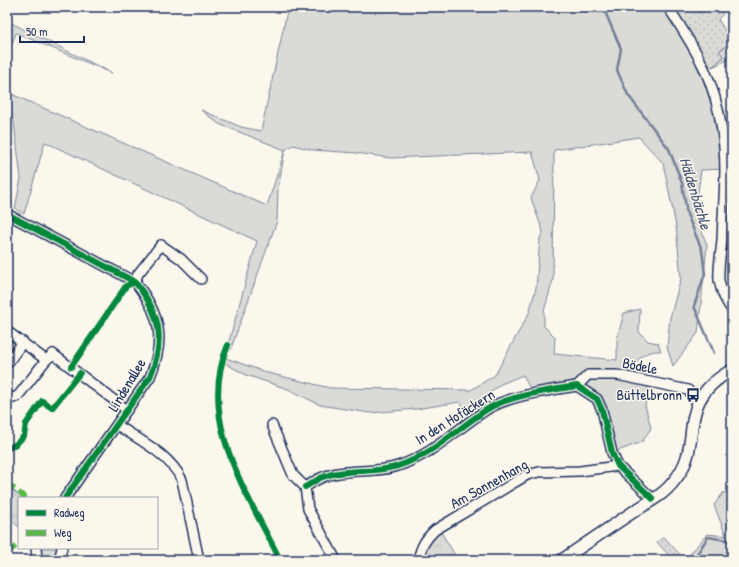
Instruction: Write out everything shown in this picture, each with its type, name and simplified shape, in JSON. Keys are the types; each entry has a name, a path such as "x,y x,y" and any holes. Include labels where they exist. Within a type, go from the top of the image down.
{"street":[{"path":"668,7 696,52 711,81 717,101 723,132 725,169 719,278 725,300 732,310"},
{"name":"Lindenallee","path":"7,214 135,282 148,298 157,318 159,340 157,360 150,377 67,496"},
{"path":"135,282 138,274 161,245 180,259 201,279"},
{"path":"7,331 46,360"},
{"path":"7,364 23,342"},
{"path":"7,400 18,396 46,360 53,354 127,410"},
{"path":"562,560 670,486 681,472 686,460 693,413 697,402 714,382 732,370"},
{"name":"Bödele","path":"577,386 588,375 616,375 688,390 697,402"},
{"path":"577,386 597,399 602,410 612,453 618,466 652,499"},
{"name":"In den Hofäckern","path":"305,487 323,477 334,474 373,471 398,466 455,434 486,410 508,399 577,386"},
{"path":"117,425 166,458 177,470 182,480 199,560"},
{"path":"272,425 293,475 305,487 308,508 336,560"},
{"name":"Am Sonnenhang","path":"418,560 422,545 427,537 435,530 527,475 539,472 580,472 618,466"},
{"path":"36,549 37,560"},
{"path":"59,560 62,549"}],"green space":[{"path":"288,7 680,7 673,14 711,81 725,169 701,170 695,214 707,245 698,333 673,366 667,347 670,318 681,278 676,226 663,163 639,137 554,150 553,280 544,311 544,326 555,337 554,354 617,360 617,339 624,313 640,309 639,332 648,341 658,343 661,351 649,352 640,358 631,371 629,377 649,382 645,405 651,428 642,442 612,453 602,410 577,386 533,395 523,375 501,384 482,399 486,410 471,422 460,402 416,409 370,413 320,405 288,389 246,375 221,361 228,345 257,241 45,142 24,214 15,209 21,178 14,123 7,100 7,21 112,73 16,33 8,55 9,93 267,206 285,150 219,124 201,110 241,127 261,131","holes":["293,145 313,150 356,153 390,158 532,152 540,180 531,198 543,232 540,238 536,288 529,313 495,375 471,390 330,388 268,373 223,357 230,351 277,221 278,189 285,150"]},
{"path":"680,7 696,7 698,13 709,7 719,7 723,14 718,19 732,42 719,51 724,57 712,67 696,52 672,14"},
{"path":"732,42 732,58 712,67 724,57 719,51"},
{"path":"7,486 22,497 18,497 18,526 7,517"},
{"path":"732,491 732,560 685,560 707,534 726,536 714,505 723,493"},
{"path":"441,532 458,560 423,560 429,544"},
{"path":"664,537 682,557 673,560 657,542"},
{"path":"40,549 57,549 57,552 52,560 44,560 39,551"}],"waterway":[{"name":"Häldenbächle","path":"603,7 621,49 617,70 628,95 669,149 682,183 687,214 702,250 705,274 694,306 714,353"},
{"path":"693,560 708,537 732,541"}],"marked path":[{"path":"7,483 25,497"},
{"path":"7,550 11,550 18,545"}],"cycle path":[{"path":"7,214 135,282 150,305 158,327 158,350 150,377 66,497"},
{"path":"71,367 126,286 135,282"},
{"path":"228,345 220,373 218,401 222,429 230,456 241,483 280,560"},
{"path":"7,449 16,444 24,436 26,424 42,401 52,408 80,373"},
{"path":"305,487 332,474 379,470 398,466 422,455 444,441 475,417 495,405 517,397 577,386 597,399 602,410 612,453 618,466 653,499"}],"place":[{"name":"Büttelbronn","path":"693,395"}]}
